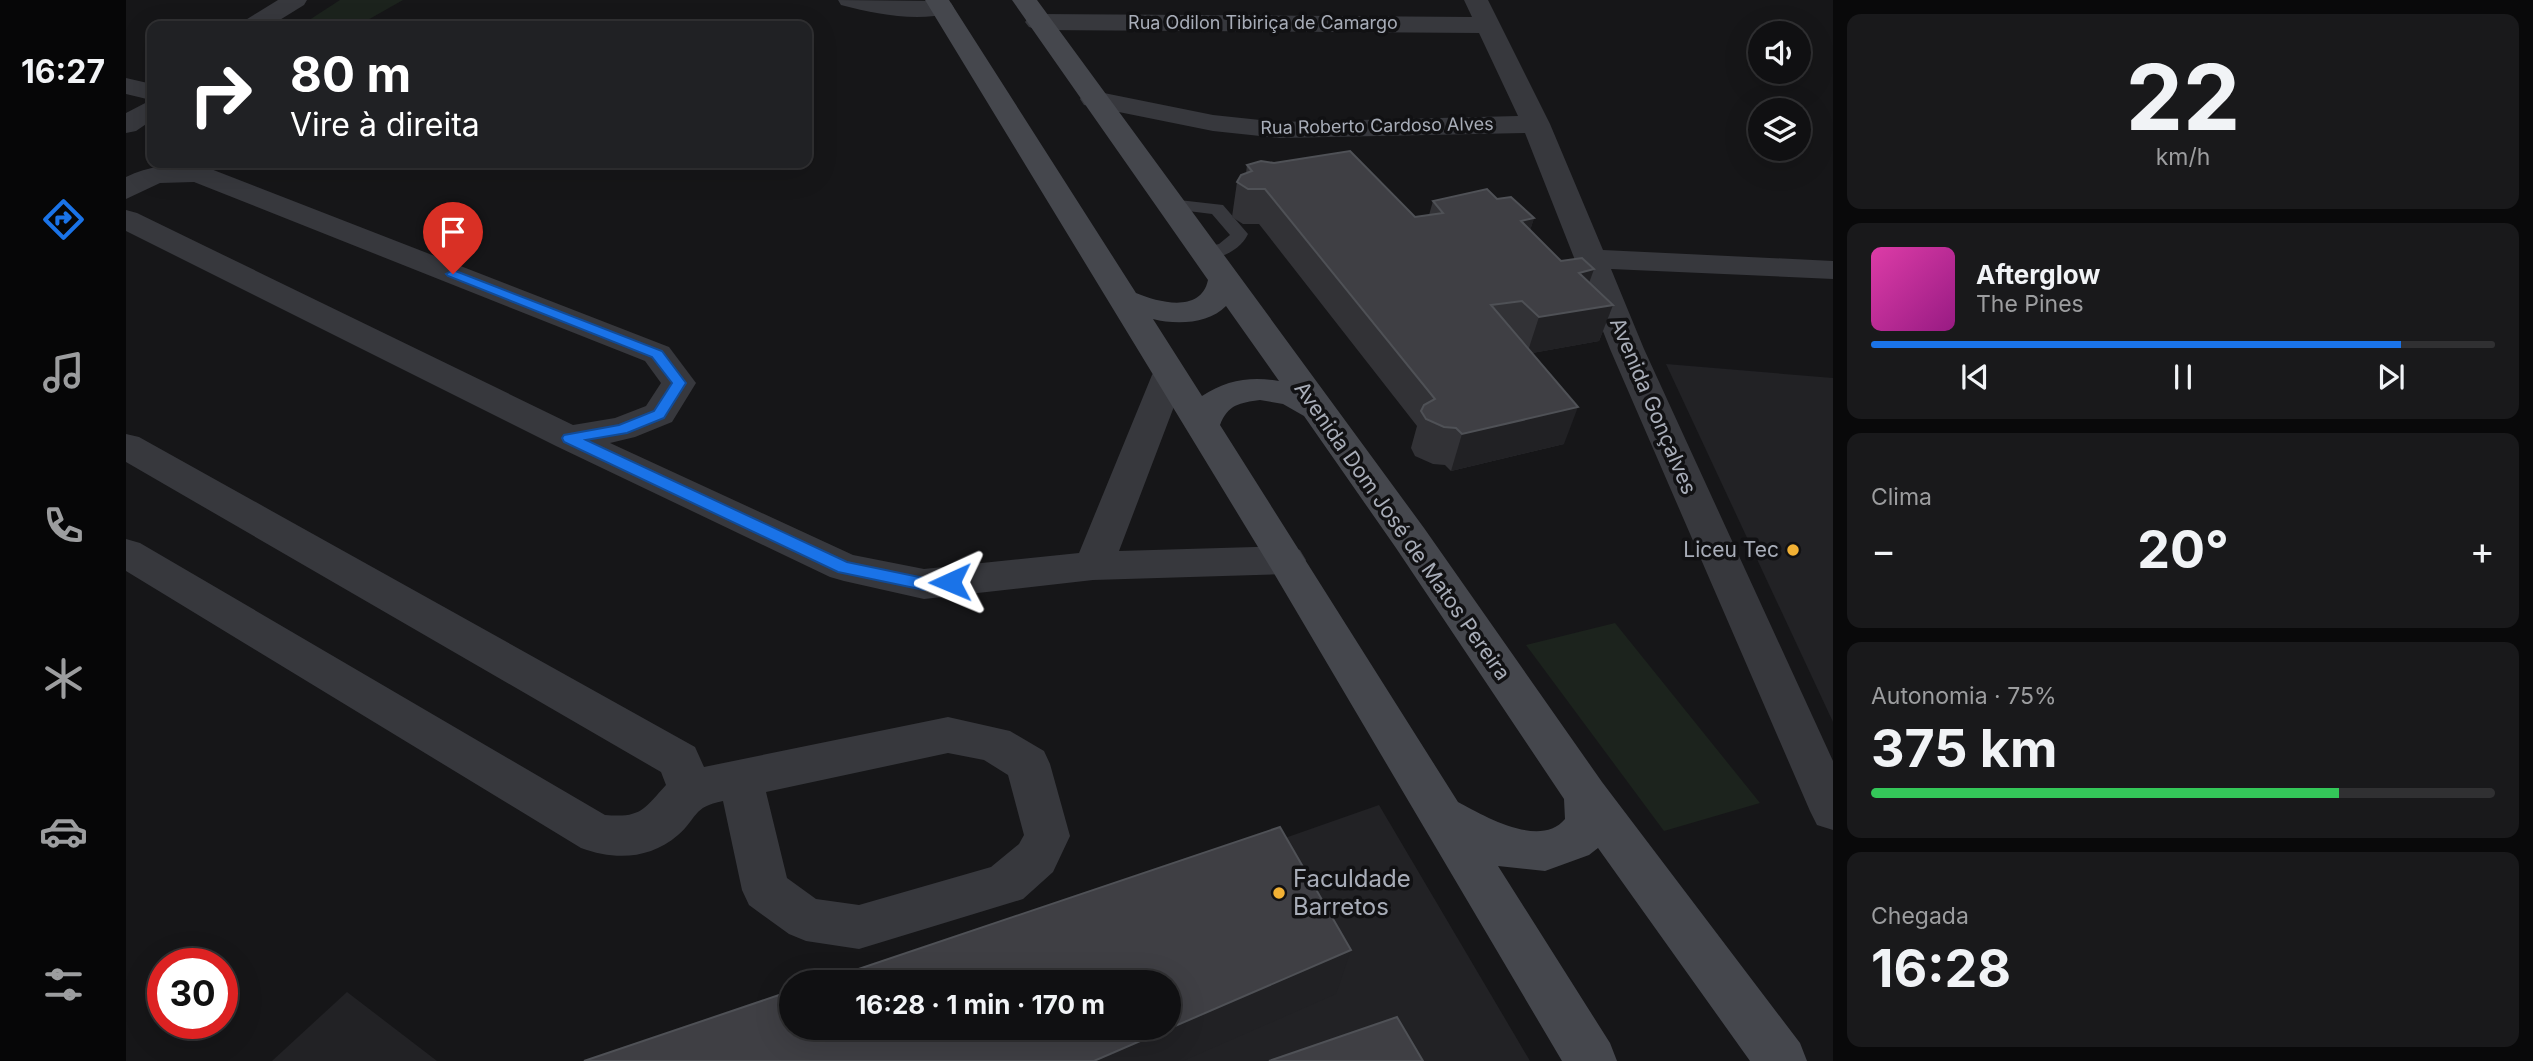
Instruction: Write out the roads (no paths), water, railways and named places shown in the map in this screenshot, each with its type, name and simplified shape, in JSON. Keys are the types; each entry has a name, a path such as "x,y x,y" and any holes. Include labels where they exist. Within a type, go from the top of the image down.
{"main road":[{"path":"939,4 1286,560 1591,1061"},
{"name":"Avenida Dom José de Matos Pereira","path":"1031,11 1318,409 1586,795 1782,1061"},
{"path":"1122,299 1146,310 1174,313 1201,308 1219,295 1214,266"},
{"path":"1202,427 1209,407 1231,393 1260,388 1292,394 1318,409"},
{"path":"1439,814 1497,846 1545,850 1573,841 1585,832 1588,819 1586,795"}],"street":[{"path":"261,21 293,0"},
{"path":"289,21 322,0"},
{"path":"850,0 939,4"},
{"name":"Rua Odilon Tibiriça de Camargo","path":"1031,11 1482,12"},
{"name":"Avenida Gonçalves","path":"1482,12 1536,124 1627,349 1818,748 1830,796"},
{"path":"126,125 143,95"},
{"name":"Rua Roberto Cardoso Alves","path":"1094,99 1213,123 1280,130 1536,124"},
{"path":"126,190 148,177 171,172 198,173 657,354 679,383 659,414 622,429 569,438"},
{"path":"126,219 569,438 844,567 924,584 1093,566 1286,560"},
{"path":"1591,259 1833,270"},
{"path":"1093,566 1170,375"},
{"path":"126,446 668,753 679,760 690,789"},
{"path":"126,553 597,834 634,837 660,822 690,789 948,735 994,744 1028,764 1047,835 1036,858 1006,884 859,927 806,919 766,890 741,779"}],"place":[{"name":"Liceu Tec","path":"1793,550"},
{"name":"Faculdade Barretos","path":"1279,893"}]}
